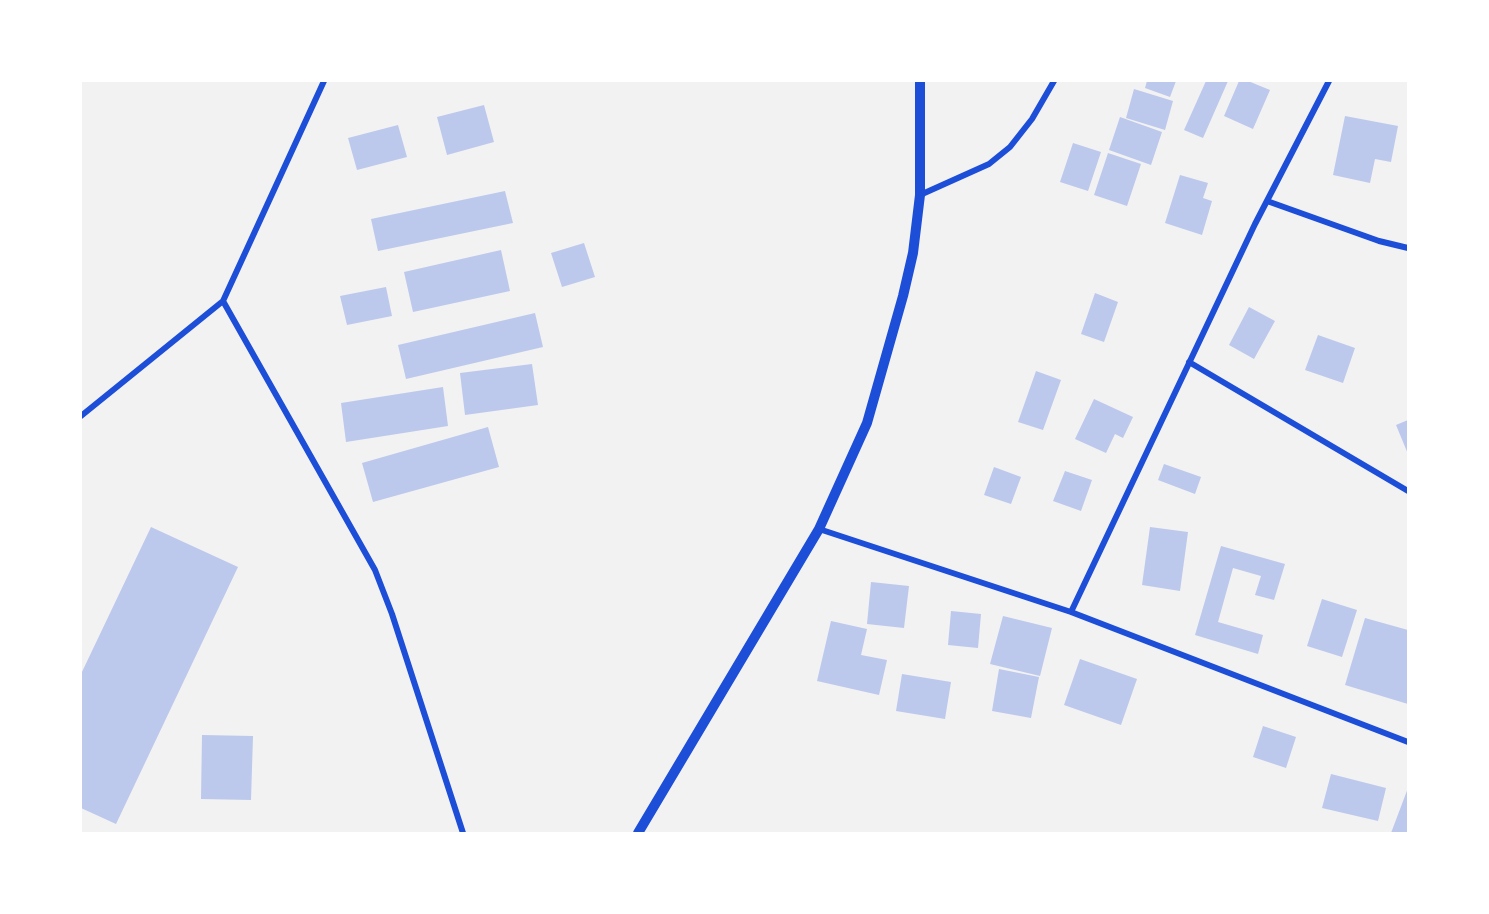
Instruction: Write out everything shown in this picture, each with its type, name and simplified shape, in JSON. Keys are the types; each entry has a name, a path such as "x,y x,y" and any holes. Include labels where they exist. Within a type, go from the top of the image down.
{"street":[{"path":"81,416 223,302 324,81"},
{"path":"638,833 819,529 867,423 913,252 920,195 920,81"},
{"path":"920,195 989,164 1010,147 1032,119 1054,81"},
{"path":"1071,612 1267,201 1329,81"},
{"path":"1267,201 1379,241 1408,248"},
{"path":"223,302 375,570 392,614 463,833"},
{"path":"1189,362 1408,491"},
{"path":"819,529 1071,612 1408,742"}],"building":[{"path":"1147,81 1176,81 1170,97 1145,88"},
{"path":"1206,81 1228,81 1203,138 1184,130"},
{"path":"1239,81 1248,81 1270,90 1253,129 1224,116"},
{"path":"1134,89 1173,101 1165,130 1126,118"},
{"path":"484,105 494,142 447,155 437,117"},
{"path":"1345,116 1398,126 1391,162 1375,159 1370,183 1333,175"},
{"path":"1120,117 1162,132 1151,165 1109,150"},
{"path":"398,125 407,157 357,170 348,138"},
{"path":"1073,143 1101,152 1088,191 1060,182"},
{"path":"1108,153 1141,164 1127,206 1094,195"},
{"path":"1180,175 1208,183 1203,198 1212,201 1202,235 1165,223"},
{"path":"505,191 513,223 378,251 371,219"},
{"path":"584,243 595,277 562,287 551,253"},
{"path":"501,250 510,291 413,312 404,272"},
{"path":"386,287 392,316 347,325 340,296"},
{"path":"1095,293 1118,302 1104,342 1081,334"},
{"path":"1249,307 1275,321 1254,359 1229,345"},
{"path":"535,313 543,347 406,379 398,345"},
{"path":"1318,335 1355,348 1343,383 1305,370"},
{"path":"532,364 538,405 465,415 460,373"},
{"path":"1036,371 1061,380 1043,430 1018,422"},
{"path":"443,387 448,426 346,442 341,403"},
{"path":"1094,399 1133,417 1123,438 1115,434 1106,453 1075,439"},
{"path":"1408,420 1408,454 1396,425"},
{"path":"488,427 499,467 373,502 362,463"},
{"path":"1164,464 1201,477 1195,494 1158,480"},
{"path":"994,467 1021,477 1011,504 984,495"},
{"path":"1065,471 1092,480 1081,511 1053,501"},
{"path":"151,527 238,567 116,824 81,808 81,674"},
{"path":"1150,527 1188,532 1180,591 1142,585"},
{"path":"1221,546 1285,564 1274,600 1255,595 1261,576 1233,568 1218,622 1263,635 1258,654 1195,635"},
{"path":"871,582 909,586 904,628 867,624"},
{"path":"1322,599 1357,610 1342,657 1307,646"},
{"path":"951,611 981,614 978,648 948,645"},
{"path":"1003,616 1052,628 1040,676 990,664"},
{"path":"1365,618 1408,630 1408,704 1345,685"},
{"path":"831,621 867,629 861,655 887,660 879,695 817,681"},
{"path":"1080,659 1137,679 1121,725 1064,705"},
{"path":"999,669 1039,677 1031,718 992,711"},
{"path":"902,674 951,682 945,719 896,711"},
{"path":"1263,726 1296,737 1286,768 1253,757"},
{"path":"202,735 253,736 251,800 201,799"},
{"path":"1331,774 1386,788 1378,821 1322,808"},
{"path":"1408,788 1408,833 1391,833"}]}
